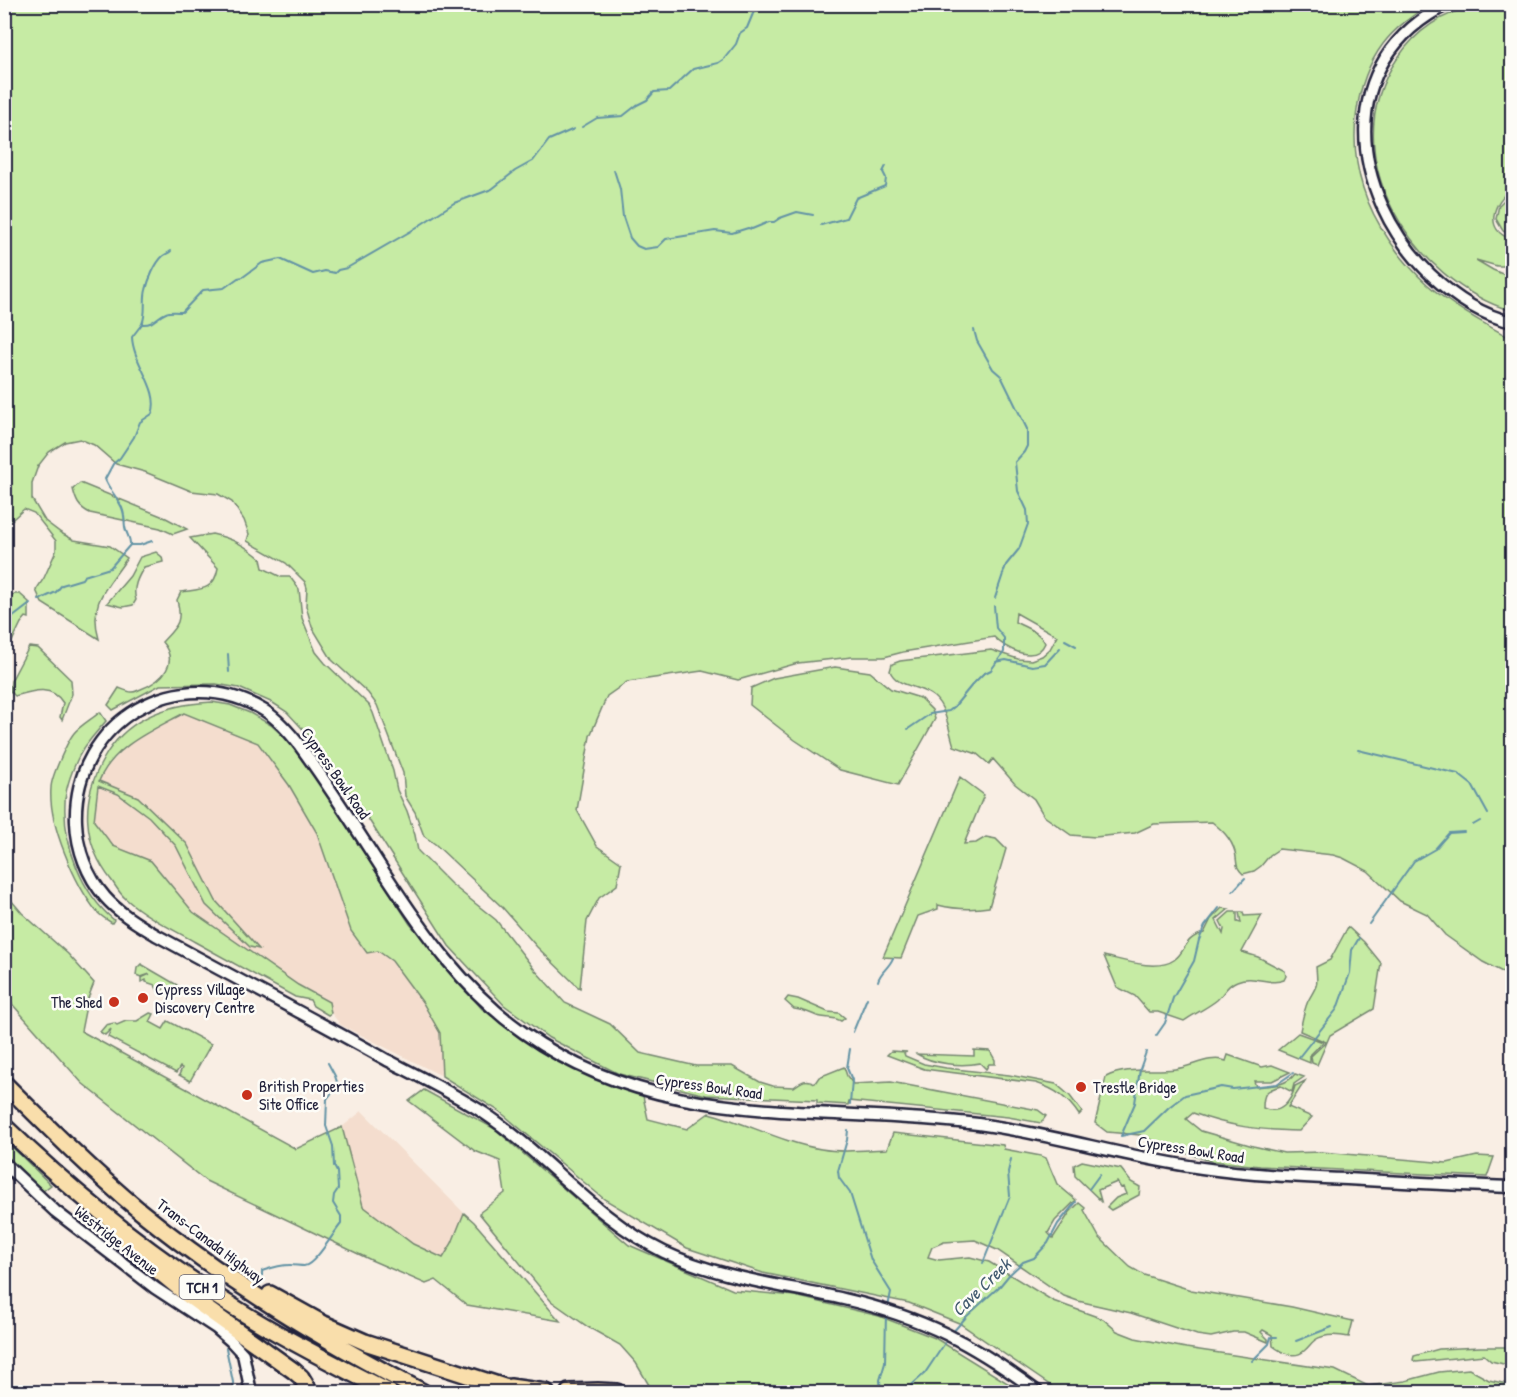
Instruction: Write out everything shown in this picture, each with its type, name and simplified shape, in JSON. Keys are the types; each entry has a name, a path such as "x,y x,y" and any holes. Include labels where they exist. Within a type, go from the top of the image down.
{"highway":[{"name":"Trans-Canada Highway","path":"4,1083 119,1193 185,1246 266,1304 333,1344 423,1392"},
{"name":"TCH 1","path":"4,1126 117,1225 196,1282 270,1329 388,1392"},
{"path":"34,1154 70,1195 130,1249 190,1297 294,1371 301,1377 310,1392"},
{"path":"119,1193 238,1274 284,1303 324,1324 385,1350 520,1392"},
{"path":"499,1385 546,1392"},
{"path":"568,1392 617,1392"}],"street":[{"path":"1448,4 1409,29 1388,53 1369,99 1365,122 1368,167 1375,193 1389,221 1406,248 1422,266 1442,286 1462,300 1486,313 1512,322"},
{"name":"Cypress Bowl Road","path":"1038,1392 969,1345 920,1321 856,1302 723,1274 663,1251 610,1219 517,1138 484,1113 431,1082 156,935 128,917 105,897 93,880 83,859 76,830 76,800 79,786 84,771 99,744 127,714 166,696 200,692 216,693 233,697 265,711 278,720 300,746 420,926 465,982 505,1019 549,1050 623,1085 676,1099 732,1107 912,1118 995,1126 1162,1161 1234,1173 1512,1187"},
{"name":"Westridge Avenue","path":"4,1163 55,1211 155,1288 216,1328 231,1341 243,1354 251,1392"}],"shaded area":[{"path":"184,713 258,743 289,785 317,833 351,931 392,961 423,1003 440,1034 442,1076 341,1025 331,1013 329,1002 298,985 193,912 151,861 113,846 94,821 99,782 103,771 133,740"},
{"path":"362,1111 464,1213 452,1243 443,1258 413,1244 363,1206 342,1127"}],"green space":[{"path":"5,4 1428,5 1393,33 1373,59 1356,113 1356,152 1363,188 1374,214 1389,240 1408,264 1428,285 1448,300 1512,339 1512,977 1483,962 1445,935 1427,914 1400,901 1368,871 1343,858 1279,849 1254,871 1243,874 1237,866 1231,843 1223,831 1212,822 1154,824 1135,833 1095,837 1071,835 1044,816 1034,799 1015,784 993,759 989,764 977,754 954,746 944,713 934,697 923,690 898,681 890,671 892,664 900,661 991,650 1018,659 1031,660 1042,656 1050,649 1057,636 1016,613 1015,622 1036,633 1045,643 1041,650 1028,654 1020,653 1005,646 994,637 884,657 852,657 798,663 738,680 702,671 627,682 607,696 590,736 577,810 597,846 621,863 617,885 599,898 587,921 580,988 578,987 537,947 503,908 424,836 415,812 405,796 403,773 377,705 368,693 332,660 312,627 306,606 305,582 286,563 247,541 249,534 244,520 232,502 218,494 191,491 145,472 116,464 94,445 80,439 65,442 49,452 38,466 32,483 32,499 45,521 61,533 74,540 110,546 127,558 107,586 98,604 96,626 99,639 42,603 36,590 56,551 56,541 34,513 24,509 5,526"},
{"path":"1478,5 1512,5 1512,188 1500,200 1494,215 1494,223 1503,235 1512,239 1512,266 1497,266 1476,260 1512,278 1512,311 1476,296 1443,273 1415,244 1393,210 1379,173 1373,135 1379,96 1397,59 1413,39 1432,24 1454,12"},
{"path":"1512,192 1512,236 1503,231 1496,219 1499,205"},
{"path":"80,483 166,518 187,529 173,534 160,528 90,513 80,506 75,497 73,489"},
{"path":"212,534 232,540 250,550 261,559 263,568 281,577 290,577 299,589 302,618 316,652 369,705 373,713 393,771 397,790 415,835 418,851 451,884 496,920 534,969 565,1003 610,1024 640,1053 696,1066 732,1066 760,1082 773,1086 794,1087 807,1080 815,1083 819,1077 844,1067 853,1084 891,1082 1038,1110 1046,1116 1041,1123 1008,1117 849,1101 848,1105 817,1103 817,1100 706,1095 619,1074 549,1038 504,1005 449,946 369,820 313,740 287,712 239,688 216,684 160,685 113,710 108,705 119,688 130,692 136,691 149,686 166,670 169,657 162,642 172,632 179,619 177,600 181,592 206,588 216,576 218,568 190,538"},
{"path":"156,552 162,557 163,562 144,567 136,583 136,600 133,605 123,607 107,603 130,576 140,557"},
{"path":"20,594 29,602 29,618 26,617 21,623 5,656 5,597"},
{"path":"29,647 38,648 71,680 72,694 62,720 60,717 63,703 53,693 41,690 15,696 10,691 11,681"},
{"path":"835,667 870,672 891,689 920,698 932,710 935,719 898,785 840,770 795,740 750,705 751,688 774,678"},
{"path":"212,702 230,705 250,713 271,725 284,737 308,766 410,924 482,1009 643,1096 648,1119 687,1129 709,1113 793,1142 829,1150 887,1149 893,1133 1003,1145 1004,1149 1041,1156 1046,1158 1057,1184 1076,1200 1055,1221 1048,1233 1053,1238 1070,1212 1079,1203 1085,1208 1099,1237 1130,1267 1144,1275 1191,1290 1292,1307 1353,1321 1349,1337 1336,1335 1323,1337 1315,1340 1297,1355 1289,1354 1273,1346 1272,1335 1263,1330 1261,1332 1268,1342 1244,1332 1211,1337 1197,1335 1131,1313 1064,1296 997,1250 975,1240 944,1242 932,1247 928,1257 939,1260 970,1257 989,1262 1053,1301 1103,1319 1117,1331 1135,1338 1186,1348 1335,1370 1368,1386 1405,1381 1439,1372 1469,1369 1489,1380 1512,1385 1512,1392 1060,1392 959,1323 909,1303 763,1273 687,1248 604,1199 499,1111 442,1076 440,1033 423,1003 392,961 378,951 367,953 351,931 317,833 289,785 258,743 184,713 135,740 114,758 99,781 138,797 187,844 216,901 259,949 250,947 206,905 176,846 149,817 118,794 98,786 94,821 113,846 151,861 193,912 298,985 329,1002 331,1013 328,1015 313,1006 310,1000 295,997 159,922 122,895 102,867 90,836 88,805 96,774 113,744 137,723 165,710"},
{"path":"100,712 106,721 84,748 73,769 66,792 65,819 76,867 92,896 114,920 112,923 97,912 80,886 58,835 51,802 52,783 71,737"},
{"path":"960,777 984,795 964,844 976,843 986,837 996,839 1006,849 989,907 963,909 938,905 938,909 918,916 901,958 883,957"},
{"path":"5,893 22,913 68,954 94,983 87,1001 81,1031 296,1149 342,1127 363,1206 413,1244 443,1258 452,1243 464,1213 560,1321 467,1305 436,1280 426,1284 206,1181 82,1083 5,996"},
{"path":"1222,908 1229,909 1216,920 1223,934 1224,929 1220,921 1230,912 1237,912 1237,922 1241,923 1239,912 1243,912 1244,916 1262,915 1242,952 1258,957 1285,971 1284,980 1273,982 1243,979 1237,981 1228,987 1217,1000 1184,1021 1158,1012 1149,1012 1135,996 1117,987 1104,956 1139,964 1167,963 1178,956 1192,938 1204,933 1211,919"},
{"path":"1348,927 1381,963 1374,1009 1330,1035 1317,1065 1312,1063 1311,1056 1326,1042 1300,1031 1302,1019 1316,986 1316,967 1330,960"},
{"path":"141,964 184,989 181,995 165,986 162,992 146,980 141,982 141,978 150,974 141,977 136,975 137,968"},
{"path":"788,997 828,1012 839,1013 845,1018 841,1021 794,1009 785,1001"},
{"path":"150,1013 154,1014 150,1022 163,1029 168,1021 211,1044 190,1081 179,1075 182,1068 180,1067 176,1073 108,1037 111,1029 105,1035 100,1032 106,1025 137,1021"},
{"path":"1298,1033 1323,1042 1310,1055 1310,1063 1278,1050"},
{"path":"974,1050 990,1051 995,1064 989,1064 986,1069 980,1063 947,1064 917,1054 974,1056"},
{"path":"891,1051 907,1052 904,1053 905,1056 924,1064 1009,1075 1056,1084 1070,1096 1082,1112 1079,1115 1061,1095 1036,1083 924,1069 887,1055"},
{"path":"1228,1055 1262,1067 1272,1065 1290,1072 1272,1081 1254,1081 1256,1087 1282,1083 1295,1074 1304,1077 1294,1084 1292,1092 1281,1086 1268,1091 1264,1096 1263,1108 1280,1109 1288,1102 1295,1086 1305,1081 1288,1107 1312,1117 1299,1131 1245,1127 1193,1113 1186,1119 1201,1131 1284,1153 1322,1152 1447,1163 1477,1156 1494,1157 1487,1177 1260,1166 1211,1161 1140,1135 1107,1132 1095,1123 1106,1077 1122,1072 1181,1068 1214,1059 1226,1061"},
{"path":"424,1090 495,1129 629,1245 733,1290 795,1296 879,1316 935,1338 1022,1392 653,1392 636,1363 620,1345 588,1327 551,1301 479,1213 505,1193 500,1161 475,1151 409,1101"},
{"path":"5,1140 51,1185 43,1191 5,1154"},
{"path":"1082,1161 1121,1169 1131,1182 1140,1187 1139,1195 1111,1210 1107,1207 1116,1198 1126,1194 1123,1187 1121,1188 1117,1182 1098,1190 1101,1201 1075,1176 1074,1165"},
{"path":"1512,1347 1512,1366 1491,1361 1484,1355 1416,1362 1413,1360 1414,1356 1439,1349"}],"waterway":[{"path":"582,127 597,118 623,116 647,100 654,92 669,91 693,69 718,63 724,59 736,44 740,33 747,28 757,4"},
{"path":"39,600 56,592 62,585 110,568 130,545 122,508 105,479 113,464 120,458 134,437 140,422 152,414 153,396 137,357 132,337 142,324 152,322 168,312 182,312 203,290 224,288 262,263 280,259 313,274 325,271 335,273 347,268 454,203 492,189 515,171 533,161 549,140 574,129"},
{"path":"821,225 846,218 856,198 885,186 886,178 883,172 886,166"},
{"path":"614,170 620,189 623,217 630,238 637,246 644,249 658,247 666,239 715,231 732,233 752,229 797,212 813,215"},
{"path":"142,324 145,294 150,277 160,259 171,251"},
{"path":"974,330 977,341 993,369 1001,376 1027,429 1027,446 1015,462 1018,491 1027,510 1028,524 1019,549 1006,565 995,598"},
{"path":"130,545 152,541"},
{"path":"4,624 30,604"},
{"path":"908,729 930,714 949,711 954,707 972,685 983,674 991,670 1004,652 1004,638 996,628 994,606"},
{"path":"1065,640 1076,646"},
{"path":"996,662 1006,660 1032,666 1045,664 1060,648"},
{"path":"228,654 229,672"},
{"path":"1358,750 1458,774 1472,785 1488,814"},
{"path":"1473,825 1480,821"},
{"path":"1369,924 1414,861 1435,849 1449,833 1464,832"},
{"name":"Cave Creek","path":"1233,891 1245,878"},
{"name":"Cave Creek","path":"1156,1036 1165,1023 1173,998 1194,961 1205,926 1219,908"},
{"path":"1299,1057 1337,1009 1350,973 1352,950 1359,938"},
{"path":"878,981 893,958"},
{"path":"853,1032 867,998"},
{"path":"850,1049 847,1068 852,1080 850,1104"},
{"path":"1146,1052 1140,1069 1135,1103 1121,1136 1144,1131 1185,1095 1221,1087 1233,1089 1277,1084 1293,1073"},
{"path":"262,1278 262,1271 272,1268 286,1265 308,1265 341,1224 341,1216 333,1203 338,1189 337,1172 334,1166 333,1146 326,1126 327,1099 338,1085 328,1063"},
{"path":"848,1130 838,1171 839,1178 850,1193 871,1260 891,1292 888,1307"},
{"path":"983,1263 1010,1196 1008,1172 1011,1159"},
{"name":"Cave Creek","path":"1089,1189 1100,1174"},
{"name":"Cave Creek","path":"952,1333 1023,1262 1034,1258 1048,1243 1058,1224 1076,1202"},
{"path":"881,1392 880,1380 885,1363 886,1313"},
{"path":"1296,1341 1332,1327"},
{"path":"1252,1361 1269,1344 1271,1337 1277,1337"},
{"name":"Cave Creek","path":"904,1392 925,1373 947,1340"},
{"path":"226,1348 235,1392"}],"place":[{"name":"Cypress Village Discovery Centre","path":"143,998"},
{"name":"The Shed","path":"114,1002"},
{"name":"Trestle Bridge","path":"1081,1087"},
{"name":"British Properties Site Office","path":"247,1095"}]}
